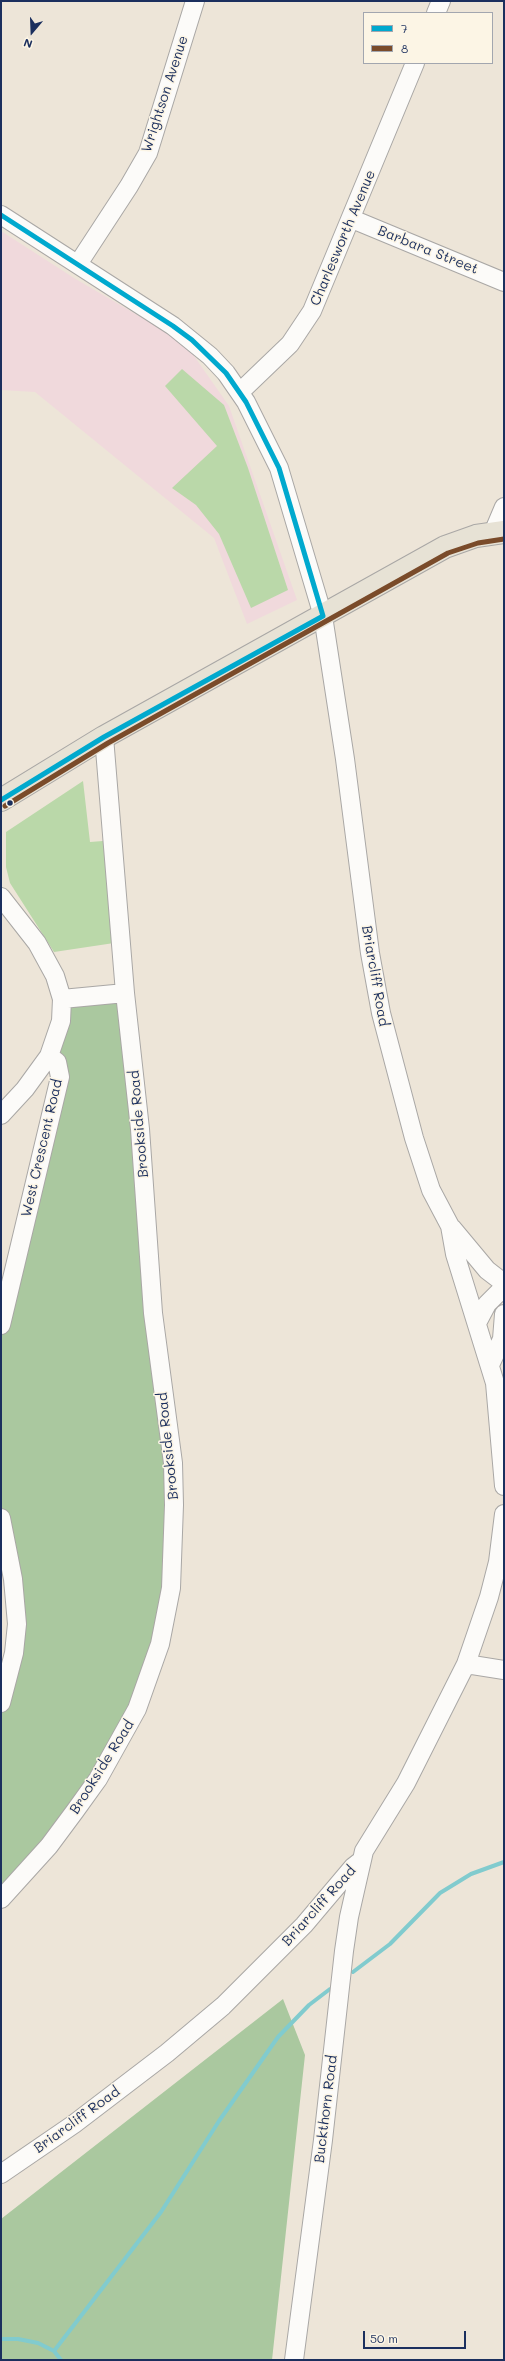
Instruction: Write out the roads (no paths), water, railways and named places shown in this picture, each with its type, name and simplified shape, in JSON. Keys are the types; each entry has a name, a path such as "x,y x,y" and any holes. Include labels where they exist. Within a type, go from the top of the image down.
{"main road":[{"path":"1,800 104,737 445,547 498,532"}],"street":[{"name":"Wrightson Avenue","path":"78,264 129,186 148,152 195,1"},
{"path":"436,12 441,1"},
{"name":"Charlesworth Avenue","path":"240,392 299,334 312,311 352,219 415,64"},
{"name":"Briarcliff Road","path":"1,215 192,340 210,356 240,392 266,438 279,468 323,616 345,759 370,953 381,1013 414,1138 431,1190 450,1226 455,1254 495,1383 504,1486"},
{"name":"Barbara Street","path":"352,219 504,282"},
{"path":"498,532 504,507"},
{"name":"Brookside Road","path":"1,1899 49,1846 76,1811 98,1779 138,1710 160,1644 171,1588 174,1505 173,1463 153,1313 140,1129 124,994 104,737"},
{"name":"West Crescent Road","path":"1,897 38,943 55,976 62,999 61,1021 49,1056 57,1062 60,1077 1,1325"},
{"path":"62,999 124,994"},
{"path":"1,1114 25,1088 49,1056"},
{"path":"450,1226 466,1247 487,1270 504,1283"},
{"path":"477,1323 487,1304 504,1286"},
{"path":"490,1365 503,1338 504,1314"},
{"name":"Briarcliff Road","path":"1,2174 74,2124 167,2053 223,2006 299,1930 353,1866 362,1860 364,1851 406,1783 466,1664 489,1598 498,1562 504,1514"},
{"path":"1,1518 13,1579 17,1624 14,1653 1,1703"},
{"path":"466,1664 504,1670"},
{"name":"Buckthorn Road","path":"294,2360 323,2140 344,1951 349,1917 362,1860"}],"waterway":[{"path":"353,1972 390,1944 440,1893 471,1874 504,1862"},
{"path":"54,2351 161,2212 219,2121 278,2037 309,2005 330,1989"},
{"path":"1,2339 18,2339 38,2343 54,2351 61,2360"}]}
